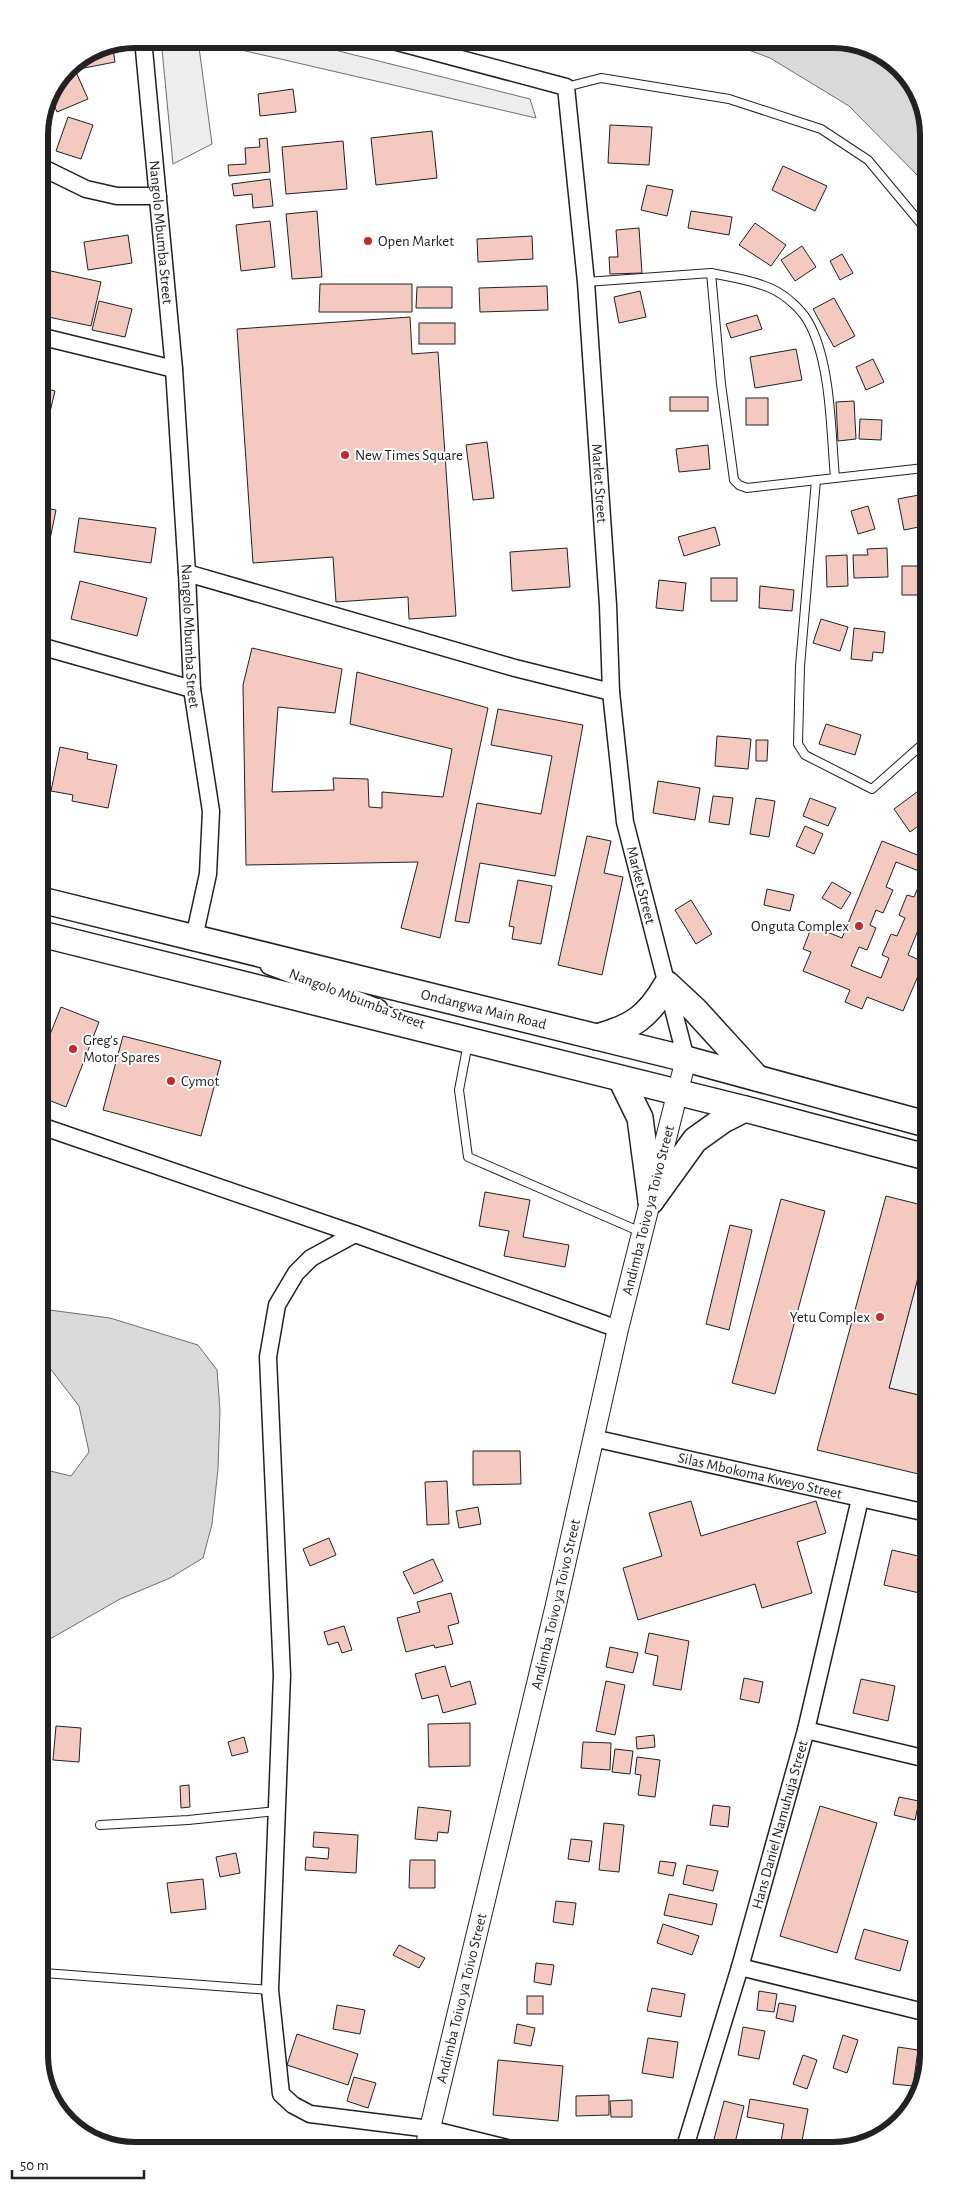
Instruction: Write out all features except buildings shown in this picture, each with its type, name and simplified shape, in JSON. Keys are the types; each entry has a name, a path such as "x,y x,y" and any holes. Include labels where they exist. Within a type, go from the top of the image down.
{"main road":[{"name":"Ondangwa Main Road","path":"48,902 686,1059 920,1122"},
{"path":"48,936 745,1109 920,1155"},
{"path":"597,1037 623,1030 654,1007 667,984 695,1010 757,1078"},
{"path":"621,1079 640,1118 651,1201"},
{"path":"651,1201 695,1140 723,1120 745,1109"}],"street":[{"name":"Nangolo Mbumba Street","path":"144,48 174,370 187,572 192,689 211,811 208,874 194,938 468,1041"},
{"path":"420,48 566,87"},
{"name":"Market Street","path":"566,87 586,282 608,605 611,692 625,822 686,1059"},
{"path":"48,170 86,189 117,196 158,196"},
{"path":"48,338 174,370"},
{"path":"187,572 515,668 611,692"},
{"path":"48,648 192,689"},
{"name":"Andimba Toivo ya Toivo Street","path":"426,2142 553,1619 618,1329 686,1059"},
{"path":"48,1128 355,1234 618,1329"},
{"path":"355,1234 311,1258 296,1273 277,1306 268,1357 282,1674 270,1990 281,2094 293,2105 310,2114 430,2129 483,2142"},
{"name":"Silas Mbokoma Kweyo Street","path":"593,1438 920,1512"},
{"name":"Hans Daniel Namuhuja Street","path":"687,2142 740,1967 806,1730 860,1499"},
{"path":"806,1730 920,1758"},
{"path":"740,1967 920,2011"}],"lane":[{"path":"566,87 600,78 628,82 729,99 821,129 868,160 920,222"},
{"path":"711,273 721,384 734,480 739,486 747,488 920,468"},
{"path":"586,282 711,273 772,288 799,309 812,328 825,371 835,478"},
{"path":"816,480 800,666 798,744 805,754 872,790 920,747"},
{"path":"468,1041 459,1090 468,1157 643,1232"},
{"path":"100,1825 188,1820 277,1811"},
{"path":"48,1973 270,1990"}],"shaded area":[{"path":"162,48 199,48 212,144 173,164"},
{"path":"233,48 327,48 530,99 536,118"},
{"path":"743,48 838,48 855,50 876,59 894,73 911,96 919,123 920,178 849,106 770,58"},
{"path":"920,1270 920,1395 889,1388"},
{"path":"48,1310 110,1318 198,1345 217,1370 220,1410 218,1469 212,1524 203,1558 170,1578 120,1599 48,1640 48,1470 71,1476 89,1452 79,1406 48,1366"}],"place":[{"name":"Open Market","path":"368,241"},
{"name":"New Times Square","path":"345,455"},
{"name":"Onguta Complex","path":"859,926"},
{"name":"Greg's Motor Spares","path":"73,1049"},
{"name":"Cymot","path":"171,1081"},
{"name":"Yetu Complex","path":"880,1317"}]}
